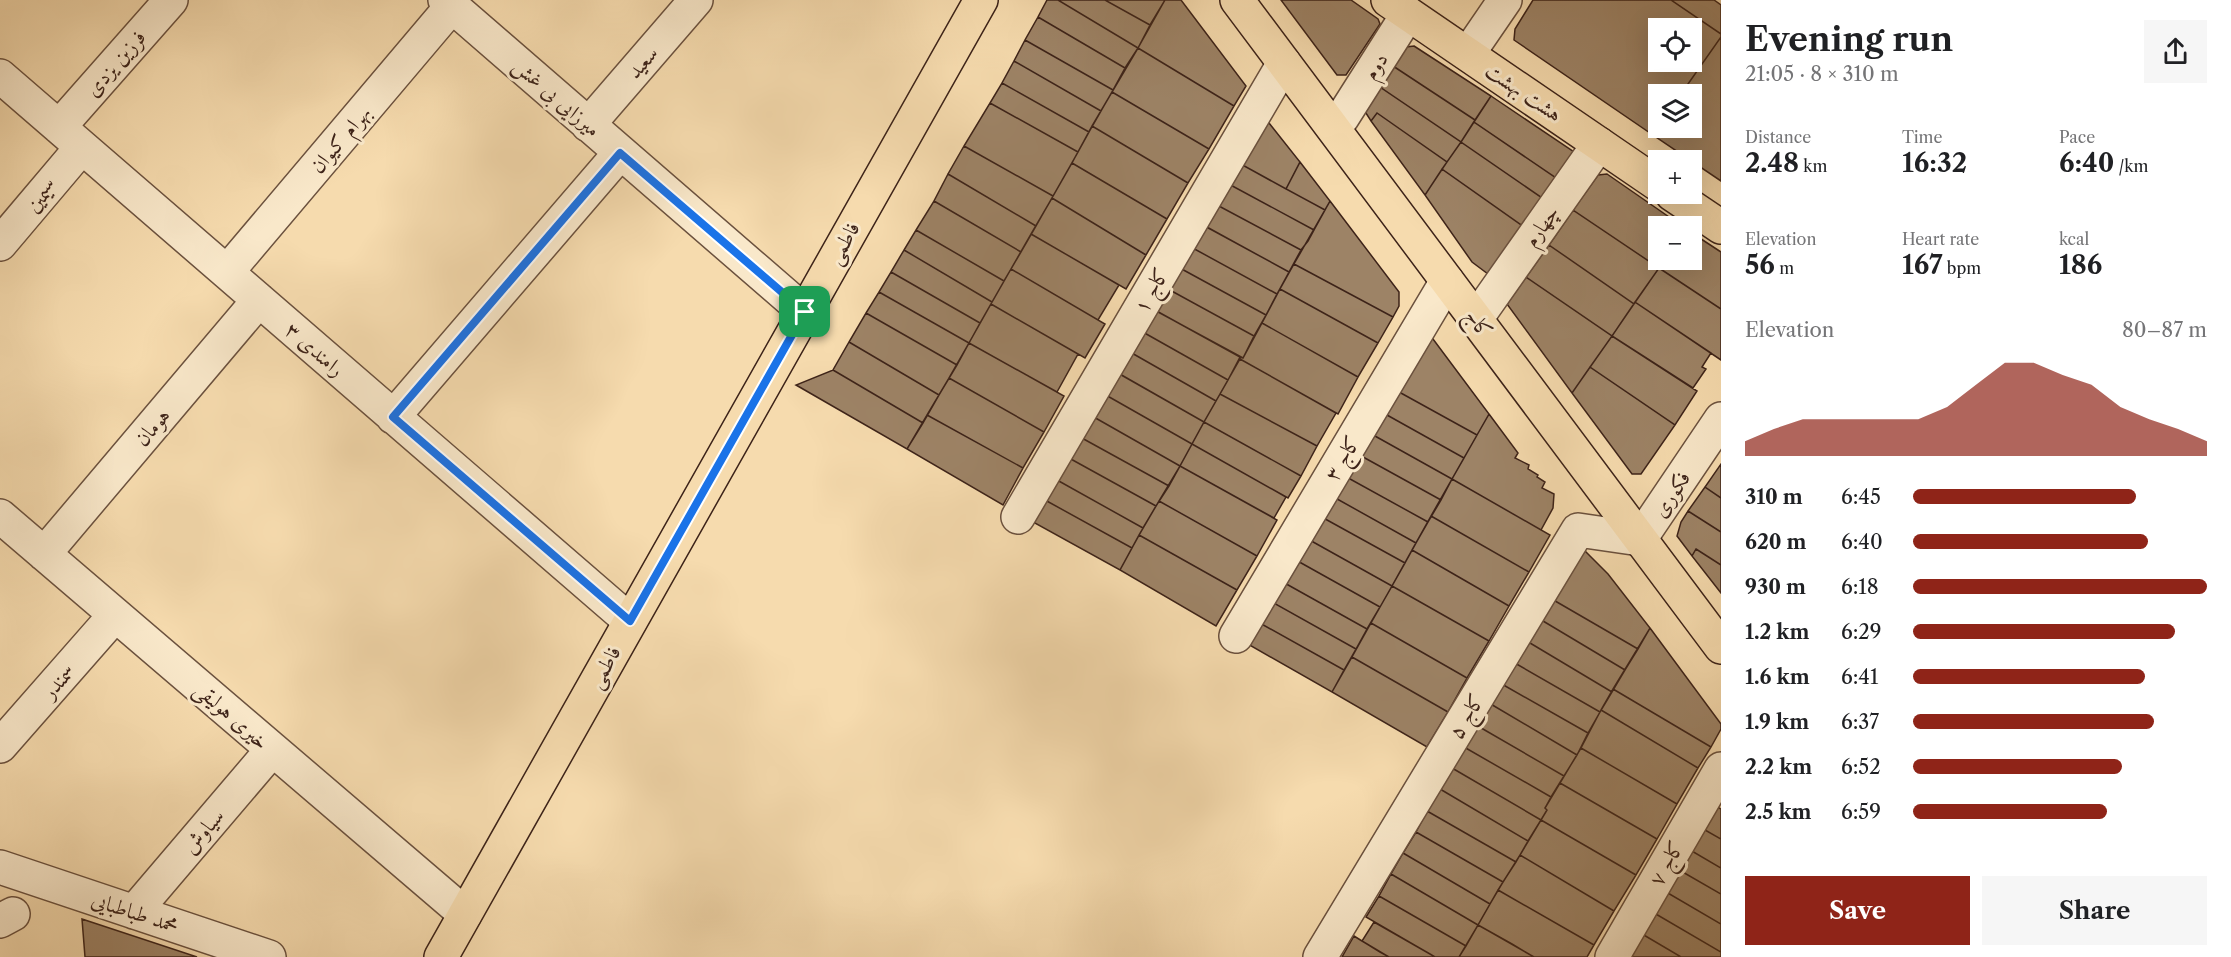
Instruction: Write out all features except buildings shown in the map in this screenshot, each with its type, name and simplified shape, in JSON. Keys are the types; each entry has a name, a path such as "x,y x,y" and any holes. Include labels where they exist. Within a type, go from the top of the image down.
{"main road":[{"name":"کاج","path":"1237,0 1721,647"},
{"name":"فاطمی","path":"441,957 977,2"},
{"name":"هشت بهشت","path":"1398,7 1648,177"},
{"path":"1687,204 1721,227"}],"street":[{"name":"فرزین یزدی","path":"71,137 171,0"},
{"name":"سعید","path":"588,125 696,0"},
{"path":"1468,54 1505,0"},
{"name":"میرزایی بی غش","path":"449,3 805,312"},
{"name":"بهرام کیوان","path":"227,272 449,3"},
{"name":"دوم","path":"1342,118 1398,7"},
{"name":"کاج ۱","path":"1018,517 1284,63"},
{"name":"رامندی ۳","path":"0,76 630,621"},
{"name":"سیمین","path":"0,244 71,137"},
{"name":"چهارم","path":"1483,309 1599,144"},
{"path":"393,417 620,153"},
{"name":"کاج ۳","path":"1236,636 1447,281"},
{"name":"هومان","path":"44,554 259,300"},
{"name":"فکوری","path":"1640,539 1721,419"},
{"name":"خیری هولیقی","path":"0,516 465,914"},
{"name":"کاج ۵","path":"1320,957 1578,530 1640,539"},
{"name":"سمندر","path":"0,746 115,615"},
{"name":"سیاوش","path":"134,912 272,750"},
{"name":"کاج ۷","path":"1612,957 1721,769"},
{"name":"محمد طباطبایی","path":"0,867 269,957"}],"route":[{"path":"620,153 805,312 630,621 393,417 620,153"}]}
